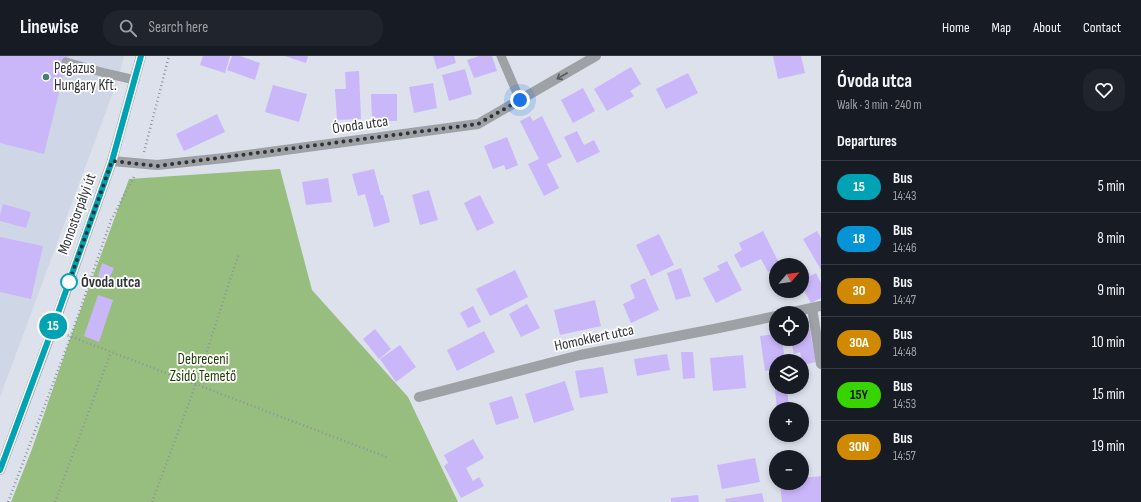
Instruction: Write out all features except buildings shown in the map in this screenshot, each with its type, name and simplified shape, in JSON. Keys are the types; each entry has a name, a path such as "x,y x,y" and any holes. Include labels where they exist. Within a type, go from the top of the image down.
{"street":[{"name":"Monostorpályi út","path":"0,470 112,161 136,80 141,56"},
{"name":"Óvoda utca","path":"112,161 157,166 478,124 596,56"},
{"path":"816,307 821,364"},
{"name":"Homokkert utca","path":"419,397 580,355 769,317"}],"lane":[{"path":"501,56 520,100"},
{"path":"66,62 136,80"}],"path":[{"path":"8,502 71,336 111,220 140,165 169,56"},
{"path":"152,502 196,384 239,253"},
{"path":"71,336 389,458"},
{"path":"55,502 111,352"}],"shaded area":[{"path":"0,56 124,56 118,79 0,397"}],"green space":[{"name":"Debreceni Zsidó Temető","path":"280,169 312,290 408,397 458,502 11,502 32,449 71,336 129,179"}],"bus line":[{"name":"15","path":"0,470 112,161 136,80 141,56"}],"place":[{"name":"Pegazus Hungary Kft.","path":"46,77"},
{"name":"Óvoda utca","path":"69,282"}],"route":[{"path":"69,282 67,288 112,161 157,166 478,124 520,100"}]}
